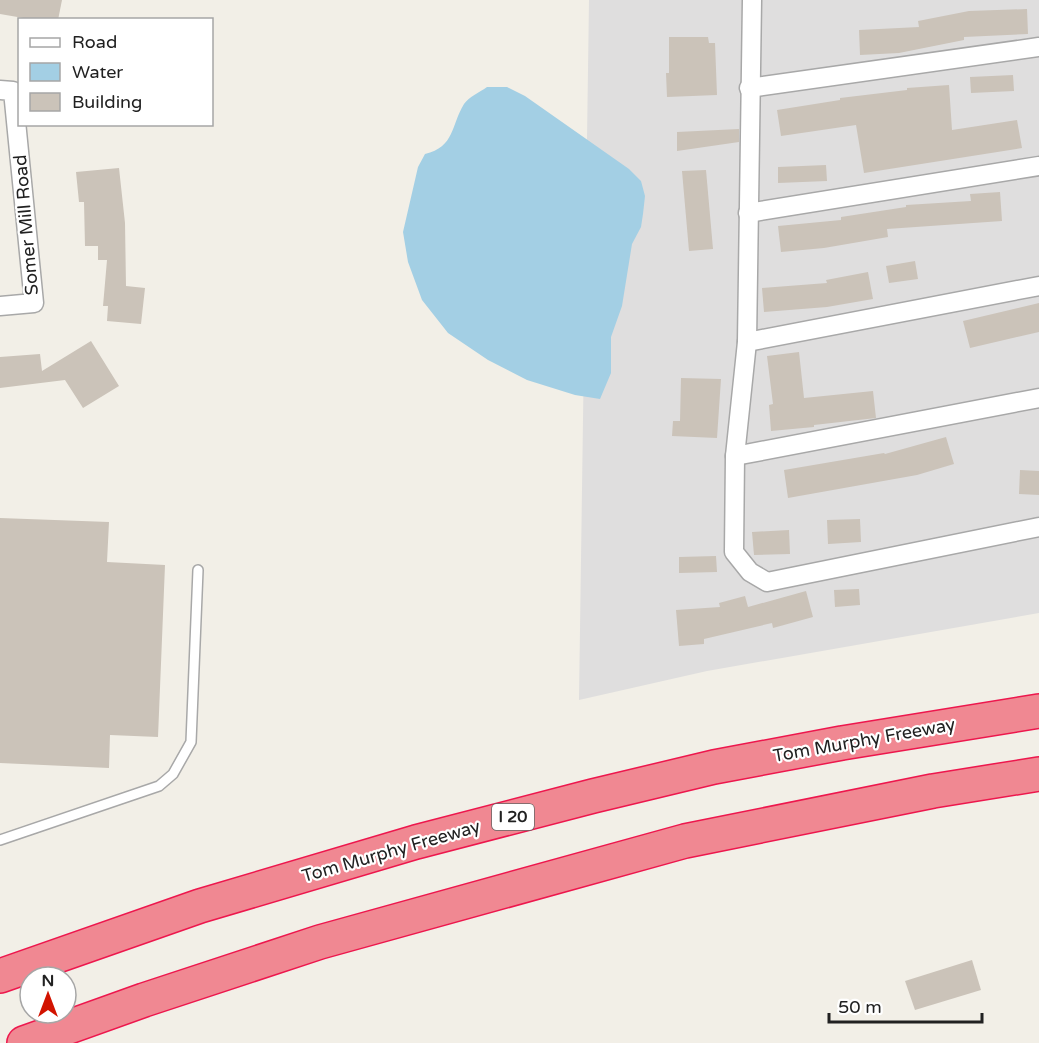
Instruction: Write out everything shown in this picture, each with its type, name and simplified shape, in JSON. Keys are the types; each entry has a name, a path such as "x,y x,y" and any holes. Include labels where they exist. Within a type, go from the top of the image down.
{"highway":[{"name":"Tom Murphy Freeway","path":"0,976 200,906 417,842 593,796 725,765 842,743 1039,711"},
{"path":"24,1043 144,1000 320,942 685,841 922,794 1039,774"}],"street":[{"path":"752,0 747,342 735,456 734,552 750,572 767,582 1039,527"},
{"path":"749,88 1039,47"},
{"name":"Somer Mill Road","path":"0,90 13,91 34,303 0,306"},
{"path":"748,213 1039,166"},
{"path":"747,342 1039,286"},
{"path":"735,456 1039,398"}],"lane":[{"path":"0,840 159,786 173,774 191,742 198,570"}],"shaded area":[{"path":"589,0 1039,0 1039,613 707,671 579,700"}],"water":[{"path":"487,87 507,87 525,96 629,169 641,181 645,196 641,227 632,244 622,306 611,337 611,373 600,399 575,395 527,380 488,360 448,333 422,300 408,262 403,232 418,167 425,154 435,151 447,141 466,101"}],"building":[{"path":"0,0 62,0 58,18 23,18 0,14"},
{"path":"1027,9 1028,34 964,37 964,40 899,53 860,55 859,30 919,27 918,21 969,11"},
{"path":"669,37 708,37 709,43 715,43 717,95 667,97"},
{"path":"1013,75 1014,91 971,93 970,77"},
{"path":"949,85 952,130 1017,120 1022,148 864,173 856,125 781,136 777,110 840,100 840,98 907,90 907,88"},
{"path":"739,129 739,142 677,151 677,132"},
{"path":"826,165 827,181 778,183 778,167"},
{"path":"119,168 125,223 126,286 145,288 141,324 107,321 108,306 103,306 107,260 98,260 98,246 85,246 84,202 79,202 76,172"},
{"path":"706,170 713,249 689,251 682,171"},
{"path":"1000,192 1002,221 887,229 888,237 824,248 781,252 778,226 841,220 841,217 906,207 906,205 971,201 970,194"},
{"path":"915,261 918,279 889,283 886,266"},
{"path":"868,272 873,299 827,307 764,312 762,288 827,283 826,280"},
{"path":"1039,303 1039,332 970,348 963,321"},
{"path":"91,341 119,386 83,408 65,380 0,388 0,357 40,354 42,371"},
{"path":"799,352 804,398 873,391 876,418 771,431 769,405 773,404 767,356"},
{"path":"681,378 721,379 717,438 672,436 673,421 680,421"},
{"path":"946,437 954,464 917,475 788,498 784,470 885,454"},
{"path":"1020,470 1039,471 1039,495 1019,494"},
{"path":"0,518 109,522 107,562 165,565 158,737 110,735 109,768 0,763"},
{"path":"860,519 861,542 828,544 827,520"},
{"path":"789,530 790,554 754,555 752,532"},
{"path":"716,556 717,572 679,573 679,557"},
{"path":"859,589 860,605 835,607 834,590"},
{"path":"806,591 813,617 773,628 772,623 704,639 704,644 679,646 676,610 720,607 719,603 745,596 748,607"},
{"path":"972,960 981,990 915,1010 905,981"}]}
